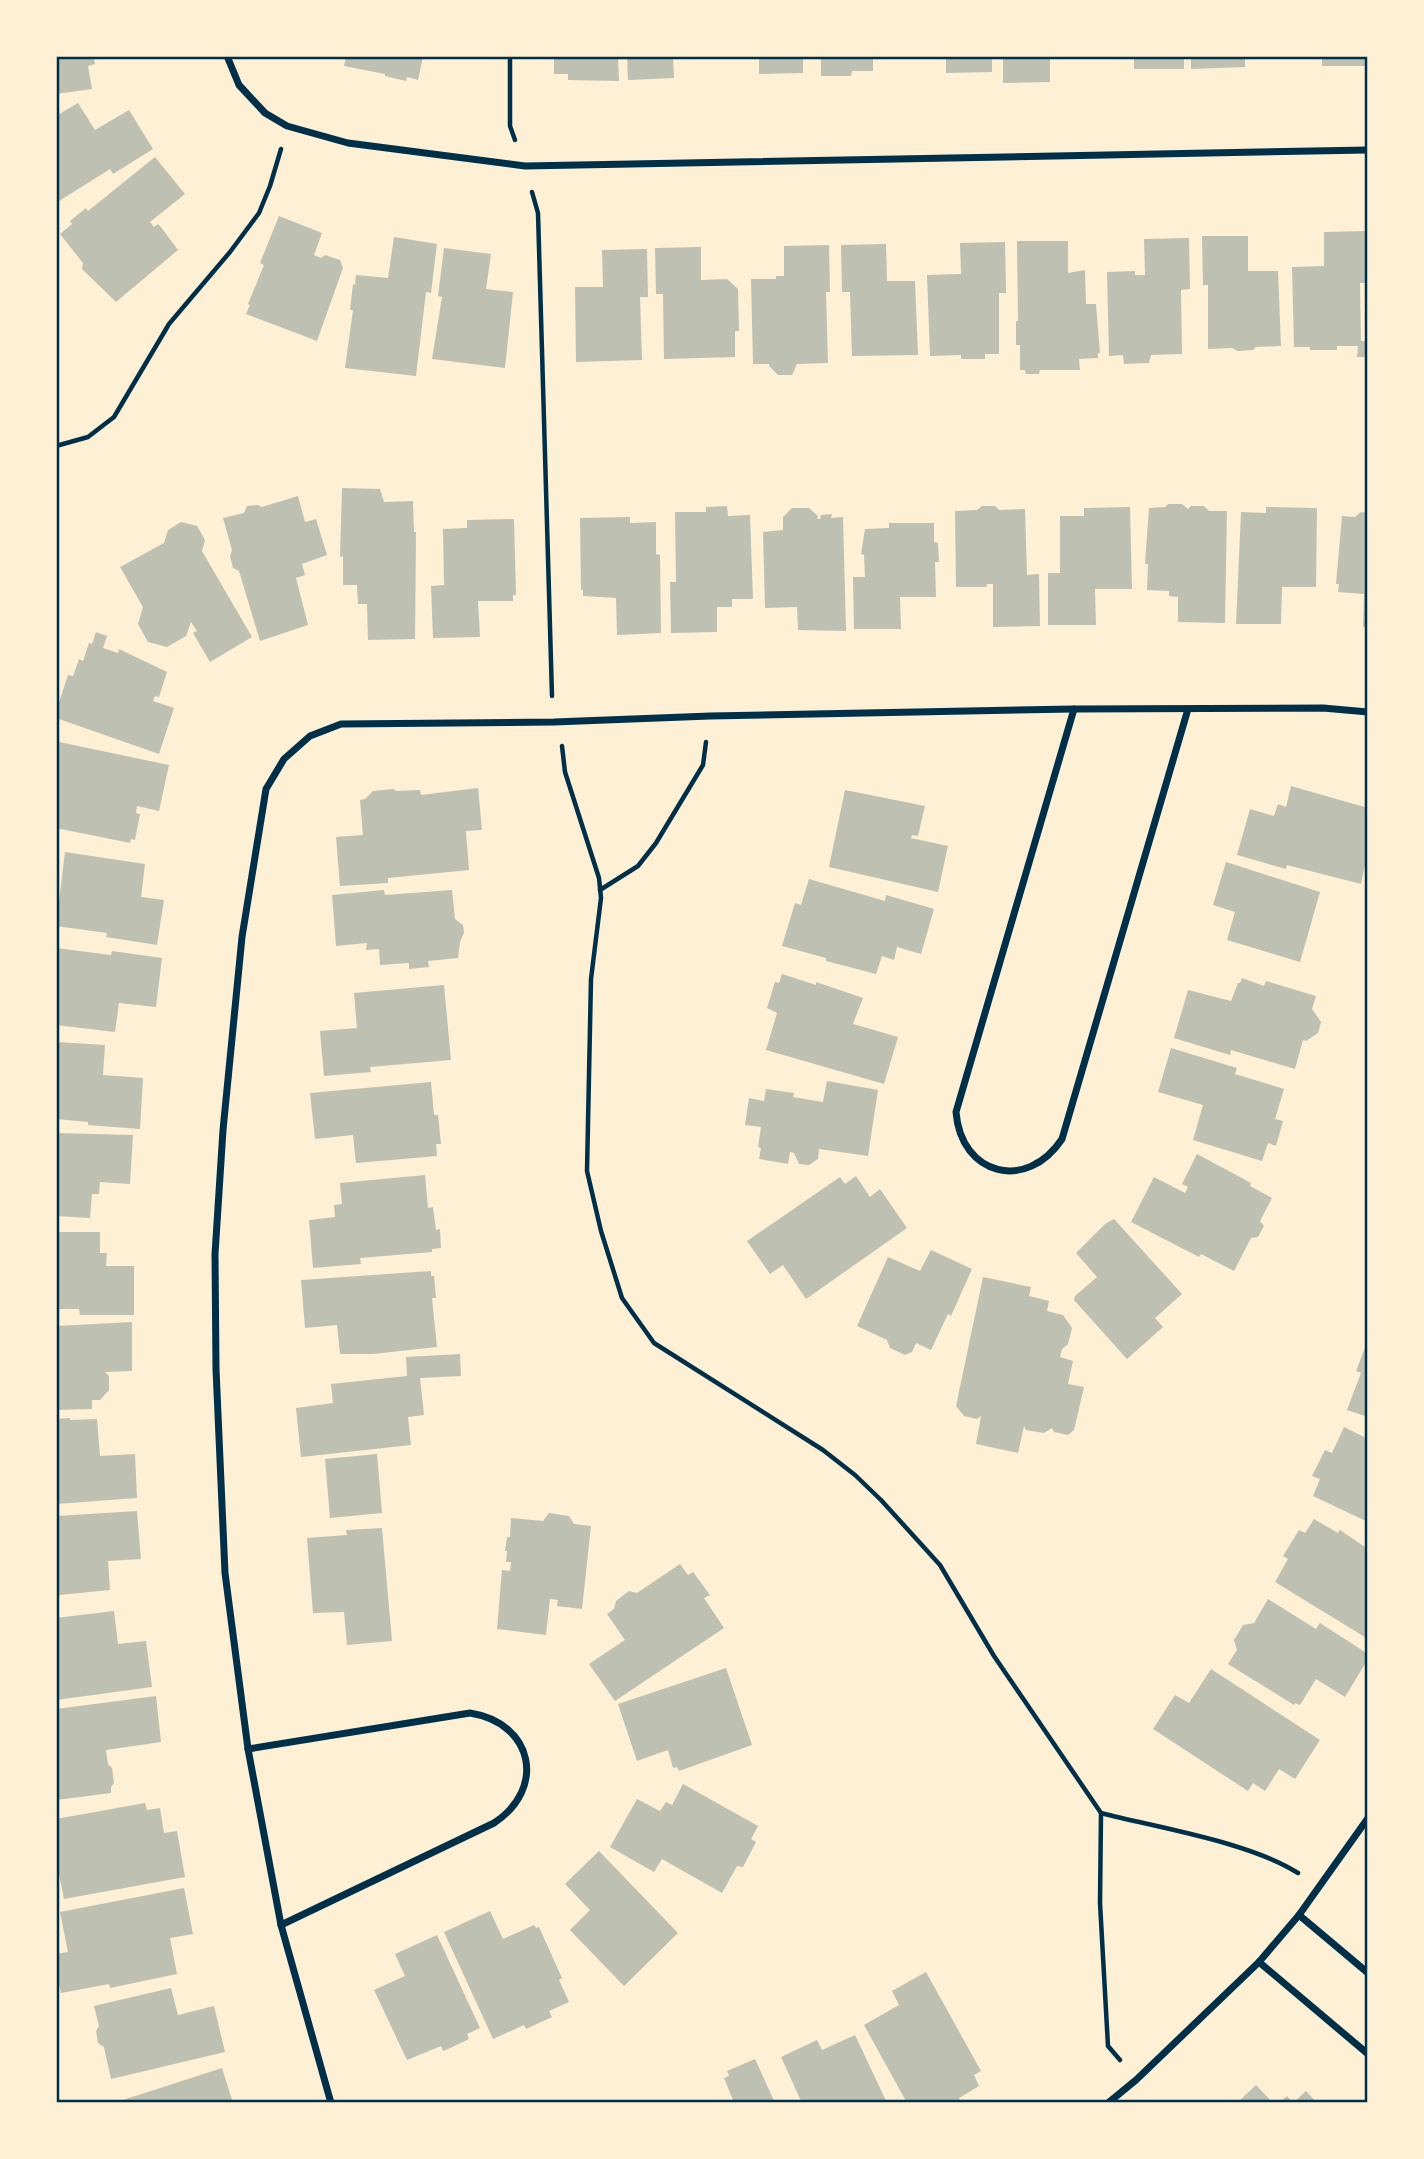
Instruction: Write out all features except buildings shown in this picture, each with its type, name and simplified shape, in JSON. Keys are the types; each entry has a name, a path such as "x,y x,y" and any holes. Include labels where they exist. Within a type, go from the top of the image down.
{"street":[{"path":"227,56 239,85 265,113 287,126 348,143 525,166 1368,150"},
{"path":"331,2103 281,1925 248,1749 225,1573 216,1382 215,1254 223,1130 242,937 266,789 284,759 310,736 341,724 554,722 1074,709 1323,708 1368,712"},
{"path":"1074,709 956,1112 958,1129 975,1158 1007,1171 1024,1169 1039,1163 1053,1153 1062,1139 1188,709"},
{"path":"248,1749 470,1713 503,1723 516,1736 524,1751 526,1784 519,1800 508,1814 281,1925"},
{"path":"1108,2103 1136,2080 1259,1962 1299,1915 1368,1818"},
{"path":"1299,1915 1368,1973"},
{"path":"1259,1962 1368,2054"}],"path":[{"path":"510,56 510,126 538,213 550,671 554,722 564,752 565,772 599,878 600,890 591,979 587,1171 601,1231 622,1298 654,1343 824,1450 881,1500 940,1565 994,1656 1101,1813 1100,1903 1108,2046 1136,2080"},
{"path":"56,446 88,437 114,417 169,324 259,213 270,186 287,126"},
{"path":"600,890 638,866 656,843 702,765 710,716"},
{"path":"1101,1813 1232,1846 1288,1867 1320,1887"}]}
